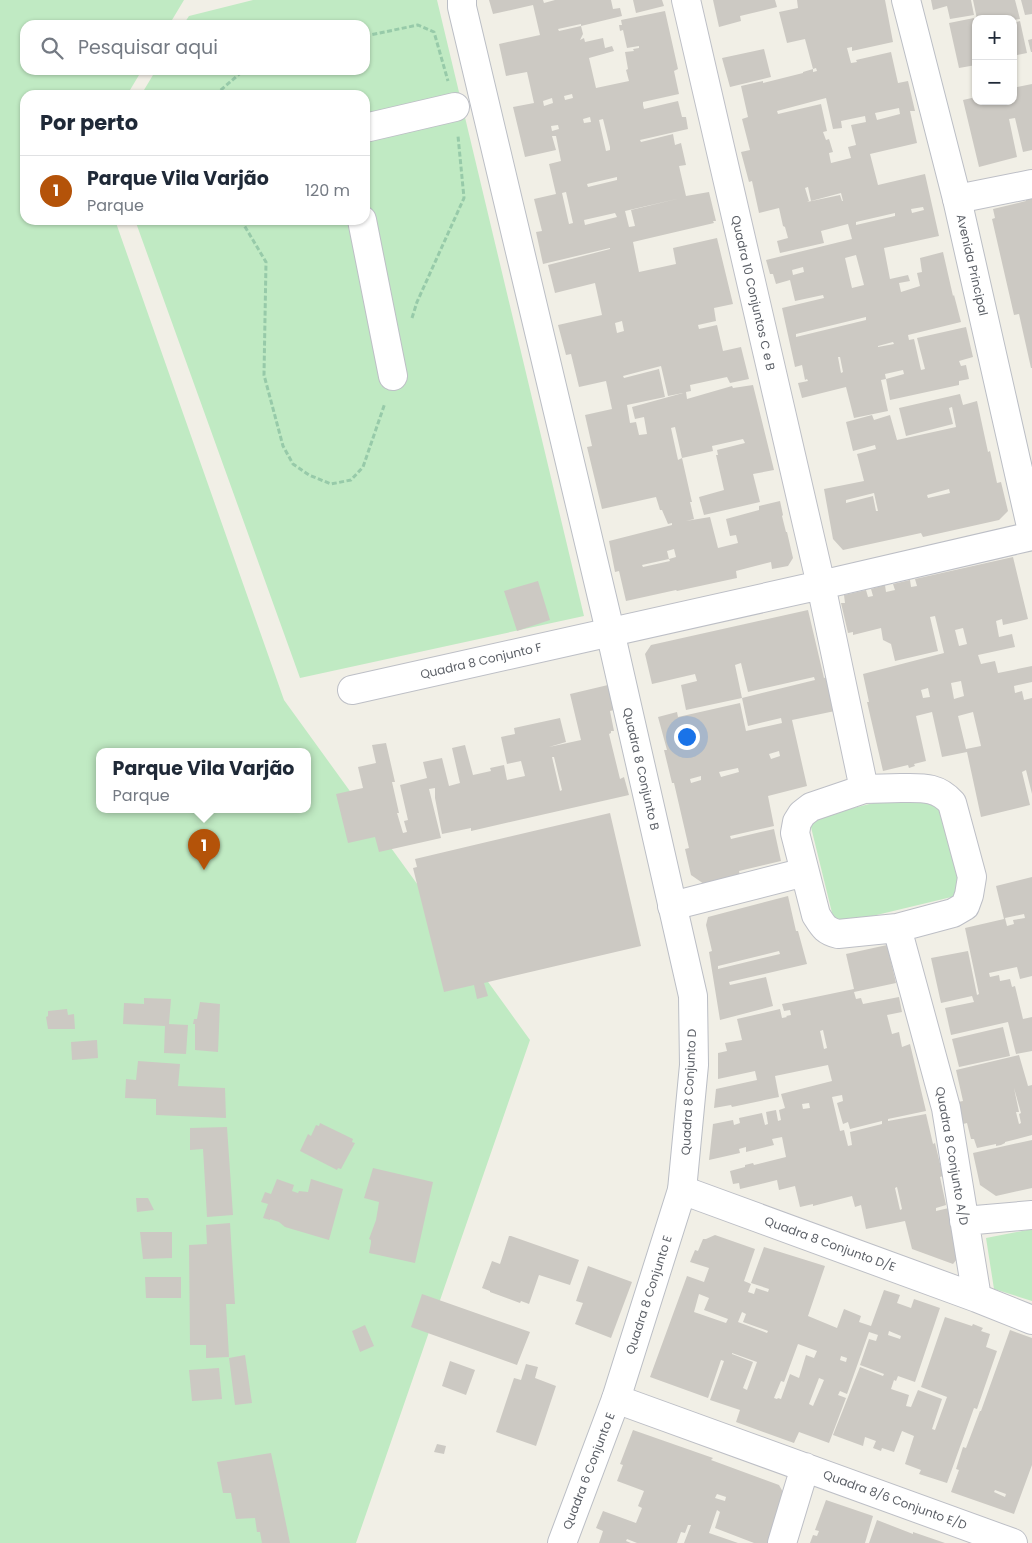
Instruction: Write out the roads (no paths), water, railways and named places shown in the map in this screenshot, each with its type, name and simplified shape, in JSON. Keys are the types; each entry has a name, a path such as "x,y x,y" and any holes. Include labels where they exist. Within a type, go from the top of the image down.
{"street":[{"name":"Quadra 8 Conjunto B","path":"462,0 610,631 672,906"},
{"name":"Quadra 10 Conjuntos C e B","path":"686,0 821,585 864,789"},
{"name":"Avenida Principal","path":"906,0 957,199 1032,531"},
{"path":"370,127 455,106"},
{"path":"957,199 1032,184"},
{"path":"363,225 393,376"},
{"name":"Quadra 8 Conjunto F","path":"352,690 1032,536"},
{"path":"928,788 935,790 952,803 972,877 970,896 964,906 953,913 897,928 838,934 828,932 816,916 805,872 795,833 797,822 802,814 811,807 864,789 928,788"},
{"path":"672,906 805,872"},
{"name":"Quadra 8 Conjunto D","path":"672,906 693,996 694,1065 682,1190"},
{"name":"Quadra 8 Conjunto A/D","path":"897,928 946,1108 977,1298"},
{"name":"Quadra 8 Conjunto D/E","path":"682,1190 977,1298"},
{"name":"Quadra 8 Conjunto E","path":"616,1399 682,1190"},
{"path":"964,1222 1032,1215"},
{"path":"977,1298 1032,1320"},
{"name":"Quadra 8/6 Conjunto E/D","path":"616,1399 1012,1543"},
{"name":"Quadra 6 Conjunto E","path":"562,1543 616,1399"},
{"path":"782,1543 805,1467"}],"place":[{"name":"Parque Vila Varjão","path":"204,870"}]}
